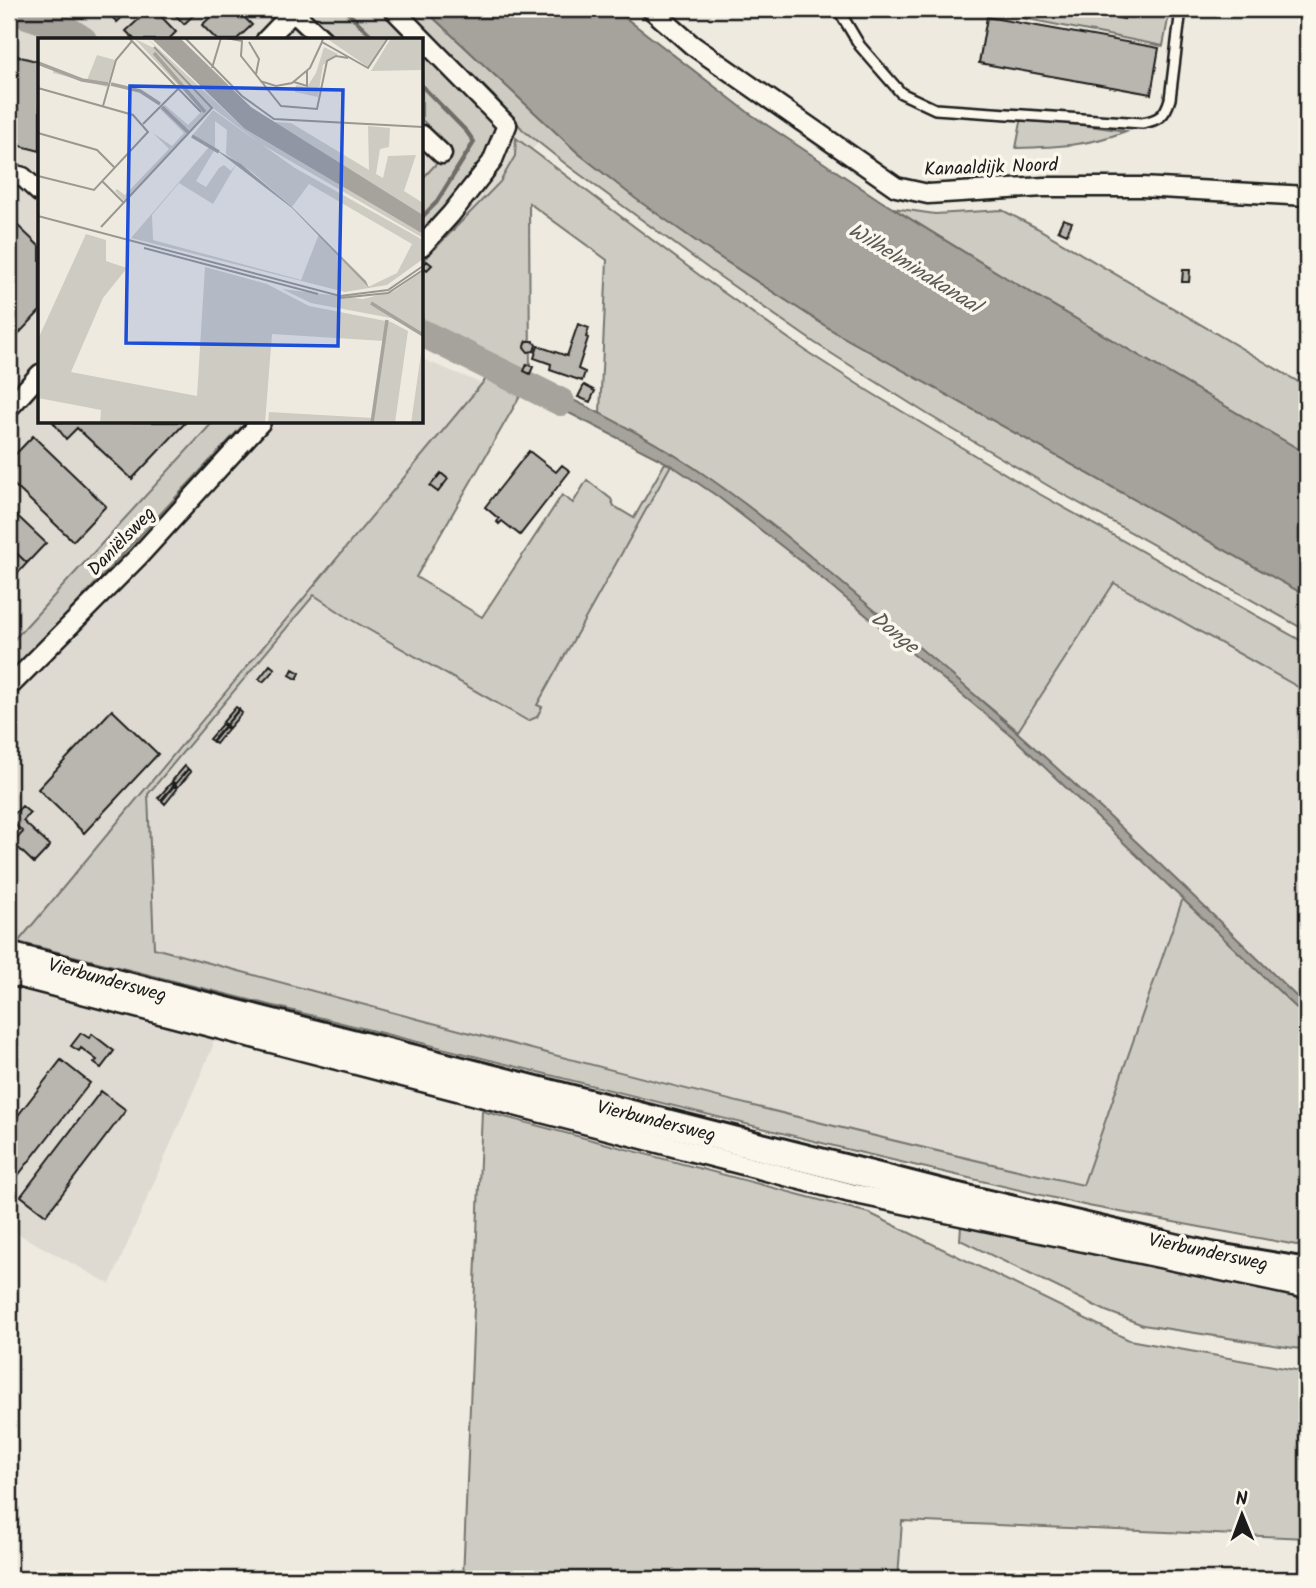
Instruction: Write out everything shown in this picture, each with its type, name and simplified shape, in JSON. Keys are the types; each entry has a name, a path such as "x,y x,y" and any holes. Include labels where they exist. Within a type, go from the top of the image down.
{"main road":[{"name":"Vierbundersweg","path":"9,963 854,1183 1212,1256 1307,1272"}],"street":[{"path":"393,9 422,38"},
{"name":"Kanaaldijk Noord","path":"650,9 692,46 895,187 928,194 1044,187 1141,187 1307,196"},
{"path":"269,38 292,10 321,38"},
{"path":"424,41 507,125 492,162 424,244"},
{"path":"424,137 442,154"},
{"path":"9,173 23,177 38,191"},
{"path":"9,408 38,376"},
{"name":"Daniëlsweg","path":"9,687 138,557 259,424"},
{"name":"Vierbundersweg","path":"948,1204 1307,1289"}],"lane":[{"path":"838,9 860,46 901,93 935,109 1142,123 1158,120 1167,112 1181,9"}],"shaded area":[{"path":"9,9 415,9 547,133 496,190 424,263 424,38 38,38 38,424 424,424 424,360 483,384 311,587 18,942 9,940"},
{"path":"305,9 387,9 416,38 336,38"},
{"path":"405,9 424,9 578,153 713,253 838,334 1307,596 1307,631 1052,488 927,414 815,343 709,269 523,130 494,96"},
{"path":"1023,9 1170,9 1163,46 1023,18"},
{"path":"424,47 502,127 488,163 424,232 424,177 451,148 424,122"},
{"path":"1022,117 1126,131 1085,143 1016,148"},
{"path":"516,138 703,278 809,353 1027,487 1307,644 1307,692 1114,583 1018,731 761,517 693,467 600,413 607,260 529,203 530,379 416,577 482,617 562,495 573,503 587,480 611,499 614,506 634,518 665,463 671,465 537,705 542,707 537,717 528,721 350,619 314,595 148,794 154,948 617,1071 1083,1185 1183,898 1307,1018 1307,1247 1088,1206 850,1150 18,942 495,368 424,331 424,260 500,182 515,156"},
{"path":"893,208 935,214 1002,210 1307,387 1307,454 1008,279"},
{"path":"211,424 244,424 9,676 9,645"},
{"path":"671,465 717,496 802,562 1012,737 1113,583 1307,692 1307,1007 1186,888 1083,1185 859,1134 369,1007 154,948 148,794 315,595 350,619 528,720"},
{"path":"9,970 211,1023 213,1046 110,1284 9,1229"},
{"path":"482,1111 869,1213 1129,1340 1307,1372 1307,1538 902,1521 898,1579 463,1579"},
{"path":"963,1224 1206,1278 1307,1296 1307,1350 1143,1325 1106,1311 960,1240"}],"water":[{"name":"Wilhelminakanaal","path":"424,9 614,9 749,113 881,201 1008,279 1307,454 1307,596 838,334 713,253 636,199 578,153"},
{"path":"530,379 613,420 673,454 744,503 794,543 945,669 1104,811 1307,1007 1307,1018 1013,737 802,562 717,496 671,465 524,390"}],"building":[{"path":"104,9 131,9 117,22"},
{"path":"150,9 154,9 176,32 170,38 133,38 126,31"},
{"path":"170,9 200,9 184,24"},
{"path":"219,9 236,9 252,25 238,38 215,38 202,25"},
{"path":"1064,9 1098,9 1097,14"},
{"path":"1115,9 1126,9 1124,19 1114,17"},
{"path":"987,17 1159,48 1151,94 979,63"},
{"path":"9,54 38,61 38,150 9,143"},
{"path":"1063,219 1072,222 1067,234 1058,230"},
{"path":"15,223 38,245 38,313 9,344 9,230"},
{"path":"427,261 432,265 427,270 424,264"},
{"path":"1183,270 1190,270 1189,282 1182,282"},
{"path":"578,324 589,328 578,369 585,372 582,381 550,370 551,364 534,358 538,346 567,356"},
{"path":"527,341 533,341 536,345 534,351 528,352 524,347"},
{"path":"527,364 533,367 530,374 524,371"},
{"path":"584,385 595,391 590,402 578,397"},
{"path":"55,424 184,424 132,479 77,428 66,439"},
{"path":"33,436 106,506 73,541 9,480 9,461"},
{"path":"529,451 556,472 562,465 570,471 520,535 502,521 499,524 499,519 485,507"},
{"path":"441,473 448,479 438,492 430,486"},
{"path":"9,508 46,543 27,563 9,546"},
{"path":"9,546 27,563 9,583"},
{"path":"270,665 275,669 263,682 259,679"},
{"path":"293,669 300,673 297,679 290,675"},
{"path":"236,707 239,709 226,725 223,722"},
{"path":"112,710 158,754 84,833 38,789"},
{"path":"239,710 242,713 229,728 226,725"},
{"path":"222,724 225,726 212,741 209,739"},
{"path":"225,727 228,729 216,744 213,742"},
{"path":"185,766 188,769 175,784 172,781"},
{"path":"188,769 191,772 178,787 175,785"},
{"path":"171,783 174,785 161,800 158,798"},
{"path":"174,786 177,789 165,804 162,801"},
{"path":"22,806 30,813 23,821 50,846 34,863 13,843 23,832 9,819"},
{"path":"81,1033 89,1038 92,1034 114,1051 101,1068 94,1063 97,1060 81,1048 79,1051 71,1046"},
{"path":"61,1060 90,1083 9,1187 9,1127"},
{"path":"101,1091 126,1110 46,1215 21,1196"}],"waterway":[{"name":"Donge","path":"9,9 63,27 80,38"},
{"path":"344,9 374,38"},
{"path":"424,88 474,142 436,203 424,215"},
{"name":"Donge","path":"424,334 561,402"}]}
